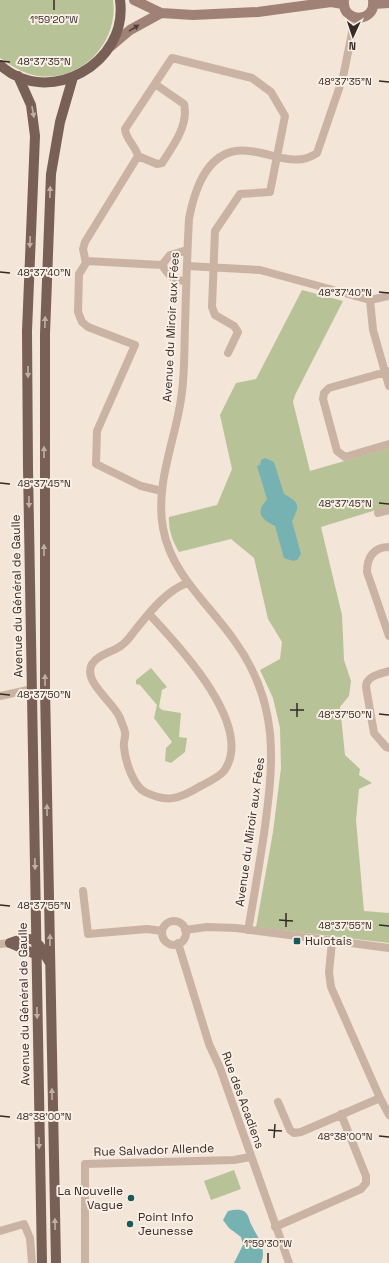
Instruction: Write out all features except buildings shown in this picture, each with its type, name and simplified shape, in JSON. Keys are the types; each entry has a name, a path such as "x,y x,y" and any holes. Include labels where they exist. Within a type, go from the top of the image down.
{"main road":[{"path":"0,65 18,76 46,82 60,81 88,70 100,60 110,47 119,26 120,0"},
{"name":"Avenue du Général de Gaulle","path":"18,76 31,105 34,136 27,332 35,954 42,1263"},
{"path":"56,1263 45,681 44,334 51,174 60,122 73,77"},
{"path":"5,944 30,937 36,940 50,963"},
{"path":"5,944 35,954"}],"street":[{"path":"134,0 161,14"},
{"path":"110,47 130,30 161,14 239,14 331,2 343,2 346,13 355,18 360,18 369,14 373,2 389,3"},
{"name":"Avenue du Miroir aux Fées","path":"248,930 270,784 272,755 269,722 260,687 246,658 219,619 187,583 171,557 165,540 161,517 162,491 183,387 187,250 192,201 201,179 209,166 219,157 235,151 249,151 300,160 317,153 343,77 355,18"},
{"path":"162,491 141,486 96,464 96,431 135,345 88,327 79,318 79,274 86,261 83,249 85,242 138,156 136,149 127,139 126,129 172,58 252,78 271,92 285,116 270,192 240,194 215,231 212,307 215,315 234,326 238,332 228,353"},
{"path":"138,156 157,164 162,163 179,136 185,109 184,104 155,84"},
{"path":"162,265 170,255 187,250"},
{"path":"86,261 162,265"},
{"path":"162,265 171,277 176,280 186,281"},
{"path":"187,266 260,270 370,300 389,296"},
{"path":"370,300 373,330 387,372 389,386"},
{"path":"387,372 329,388 324,393 323,399 337,451 345,457 389,444"},
{"path":"378,513 389,510"},
{"path":"389,547 377,548 370,556 367,563 368,572 389,636"},
{"path":"149,614 178,645 213,693 228,722 230,732 228,762 224,770 220,774 180,798 167,800 143,791 135,781 125,755 125,732 119,714 91,680 90,673 92,664 97,658 123,645 149,614 172,591 187,583"},
{"path":"389,670 370,678 366,683 374,732 386,747 389,748"},
{"path":"0,696 32,689"},
{"path":"83,891 88,934 147,929 162,931"},
{"path":"175,921 182,924 185,930 184,938 178,943 167,942 162,935 165,925 175,921"},
{"path":"185,930 207,927 248,930 332,942 389,948"},
{"path":"332,942 328,972 331,987 389,1115"},
{"name":"Rue des Acadiens","path":"178,943 208,1044 220,1068 250,1157 289,1263"},
{"path":"278,1102 290,1130 294,1133 301,1132 380,1098"},
{"path":"275,1227 361,1189 366,1183 366,1176 341,1114"},
{"name":"Rue Salvador Allende","path":"85,1263 84,1164 234,1160 250,1157"},
{"path":"0,1231 24,1224 30,1238 32,1263"}],"green space":[{"path":"0,0 113,0 113,16 110,30 104,44 83,66 69,73 54,76 38,76 23,72 0,58"},
{"path":"302,290 343,301 295,395 293,402 310,471 389,448 389,506 321,527 342,615 344,660 351,681 349,696 340,707 345,755 360,769 359,775 372,783 359,789 356,820 364,911 389,913 389,943 256,927 273,832 281,768 280,728 273,698 260,670 280,659 282,642 268,619 254,558 231,539 179,552 173,540 169,526 169,517 217,505 232,469 220,415 236,383 256,379"},
{"path":"151,668 167,687 162,690 159,707 162,710 181,713 179,737 187,738 185,752 171,763 165,761 166,748 172,742 154,718 157,705 140,685 136,684 136,680"},
{"path":"234,1170 241,1189 211,1200 204,1181"}],"water":[{"path":"265,458 274,462 284,494 296,502 297,505 292,521 301,554 297,560 293,561 284,558 275,526 264,519 261,513 262,506 267,499 257,466 260,465 261,460"},
{"path":"242,1210 247,1215 262,1248 263,1258 261,1263 234,1263 243,1245 241,1237 229,1228 223,1220 228,1211"}],"place":[{"name":"Hulotais","path":"297,941"},
{"name":"La Nouvelle Vague","path":"131,1198"},
{"name":"Point Info Jeunesse","path":"130,1224"}]}
